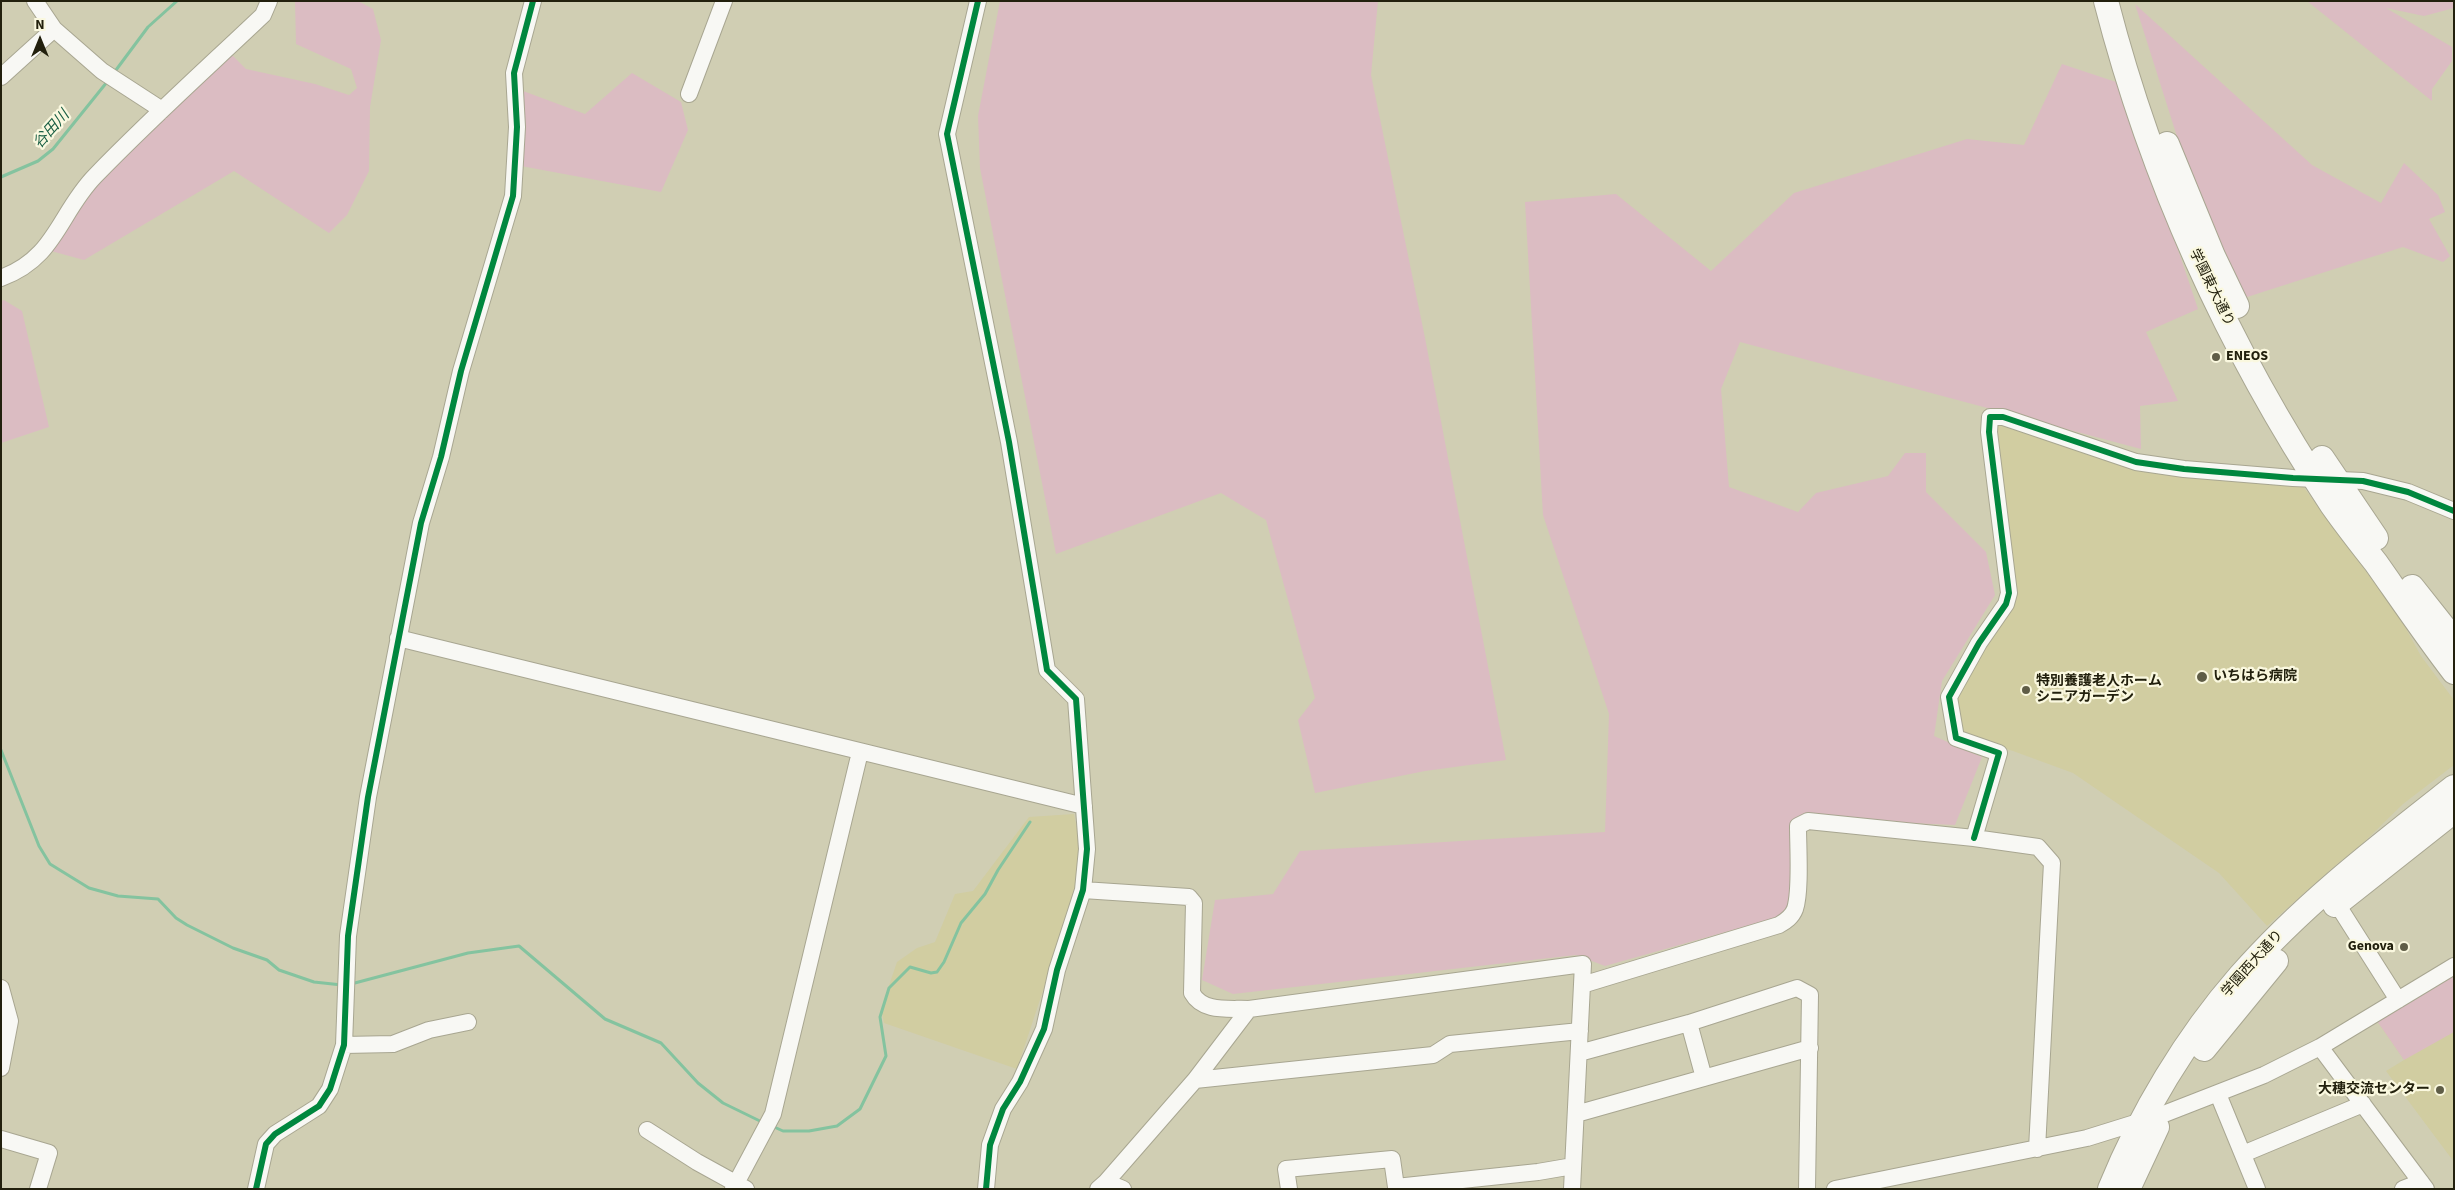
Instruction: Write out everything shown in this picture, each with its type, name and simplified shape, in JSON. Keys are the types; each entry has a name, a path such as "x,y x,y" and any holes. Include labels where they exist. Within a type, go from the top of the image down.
{"highway":[{"name":"学園東大通り","path":"2106,1 2147,137 2197,261 2255,376 2326,480 2454,640"},
{"name":"学園東大通り","path":"2122,1 2162,132 2213,256 2326,480 2333,506 2454,672"},
{"name":"学園西大通り","path":"2128,1189 2154,1117 2188,1044 2247,969 2328,889 2454,787"},
{"name":"学園西大通り","path":"2110,1189 2154,1117 2204,1049 2264,973 2307,930 2337,904 2454,811"}],"street":[{"path":"35,1 54,29 102,71 162,110"},
{"path":"1,278 25,267 38,256 52,239 93,178 263,15 269,1"},
{"path":"256,1189 266,1144 275,1134 319,1106 330,1089 344,1045 348,936 368,798 421,523 441,457 461,371 513,196 517,127 514,73 533,1"},
{"path":"690,94 724,1"},
{"path":"978,1 948,134 1010,452 1047,670 1076,699 1088,849 1083,890 1057,970 1044,1029 1020,1082 1003,1109 990,1145 986,1189"},
{"path":"1,77 54,29"},
{"path":"1974,838 1999,753 1956,738 1949,697 1982,637 2006,604 2009,593 1989,432 1990,416 2003,416 2136,462 2156,466 2380,484 2408,492 2454,511"},
{"path":"398,638 1084,806"},
{"path":"647,1130 739,1187 773,1114 860,752"},
{"path":"1582,985 1779,925 1788,920 1795,910 1797,896 1798,826 1808,821 1974,838 2038,847 2052,863 2037,1149"},
{"path":"1083,890 1189,897 1194,903 1192,994 1197,1002 1208,1007 1249,1008 1583,964 1572,1189"},
{"path":"2337,904 2398,1000"},
{"path":"1835,1189 2087,1138 2218,1094 2264,1075 2320,1047 2454,966"},
{"path":"1,988 10,1021 1,1068"},
{"path":"1579,1053 1689,1023 1797,988 1810,995 1807,1189"},
{"path":"1102,1186 1195,1080 1249,1008"},
{"path":"344,1045 392,1044 429,1030 468,1022"},
{"path":"1689,1023 1704,1078"},
{"path":"1195,1080 1433,1055 1450,1044 1580,1031"},
{"path":"2320,1047 2423,1185 2403,1189"},
{"path":"1576,1114 1810,1048"},
{"path":"2218,1094 2257,1189"},
{"path":"2243,1154 2364,1104"},
{"path":"1,1139 49,1153 38,1189"},
{"path":"1289,1189 1286,1169 1392,1159 1396,1187 1538,1172 1573,1166"},
{"path":"1102,1186 1123,1189"}],"shaded area":[{"path":"295,1 358,1 373,9 381,40 370,107 369,171 347,215 329,233 234,171 84,260 51,251 100,177 156,127 230,53 246,69 315,84 349,95 357,88 351,69 296,44"},
{"path":"1000,1 1378,1 1371,75 1425,338 1506,760 1425,771 1315,793 1298,720 1315,698 1266,520 1221,493 1056,554 980,168 978,116"},
{"path":"2307,1 2454,1 2454,8 2424,16 2386,8 2452,47 2452,61 2432,89 2432,101"},
{"path":"2135,4 2312,165 2381,203 2404,163 2438,195 2445,212 2429,219 2450,256 2443,262 2403,247 2244,298 2180,146"},
{"path":"2062,64 2122,84 2198,309 2146,332 2178,401 2140,406 2141,449 1740,342 1721,389 1729,487 1798,512 1816,493 1888,476 1905,453 1926,453 1926,492 1986,552 1995,595 1942,681 1934,736 1982,757 1955,825 1799,818 1789,914 1605,966 1576,955 1233,994 1202,980 1215,900 1273,894 1300,851 1605,832 1609,714 1543,515 1525,202 1616,194 1711,271 1794,193 1967,139 2024,145"},
{"path":"632,73 681,102 688,130 661,192 521,166 507,85 585,114"},
{"path":"4,300 22,311 49,427 1,443 1,301"},
{"name":"いちはら病院","path":"1996,420 2056,441 2302,485 2399,616 2421,656 2454,700 2454,765 2403,804 2362,844 2267,926 2219,873 2073,773 2013,751 1960,735 1955,699 1994,630 2007,613 1992,426"},
{"path":"1074,814 1080,844 1077,888 1017,1069 884,1023 881,1009 897,962 917,948 935,942 955,894 973,891 1029,817"},
{"path":"2454,973 2454,1162 2386,1071 2404,1060 2377,1021"},
{"path":"2454,973 2454,1032 2404,1060 2377,1021"}],"waterway":[{"name":"谷田川","path":"116,70 148,27 177,1"},
{"name":"谷田川","path":"1,177 38,161 53,149 107,82"},
{"path":"1,750 39,846 50,864 89,888 118,896 158,899 176,918 187,925 233,948 267,960 279,970 314,982 342,985"},
{"path":"772,1126 783,1131 809,1131 837,1126 860,1109 886,1056 880,1017 889,988 910,967 931,973 937,972 944,962 961,923 985,894 998,870 1030,822"},
{"path":"351,984 468,953 519,946 605,1019 661,1043 698,1083 723,1103 764,1123"}],"cycle path":[{"path":"256,1189 266,1144 275,1134 319,1106 330,1089 344,1045 348,936 368,797 421,523 441,457 461,371 513,196 517,127 514,73 533,1"},
{"path":"978,1 947,134 1009,442 1047,670 1076,699 1087,849 1083,890 1057,970 1044,1029 1020,1082 1003,1109 990,1145 986,1189"},
{"path":"1974,838 1999,753 1956,738 1949,697 1979,643 2006,604 2009,593 1989,432 1990,417 2003,417 2136,462 2184,469 2293,478 2363,481 2408,492 2454,511"}],"place":[{"name":"ENEOS","path":"2216,357"},
{"name":"いちはら病院","path":"2202,677"},
{"name":"特別養護老人ホーム シニアガーデン","path":"2026,690"},
{"name":"Genova","path":"2404,947"},
{"name":"大穂交流センター","path":"2440,1090"}]}
